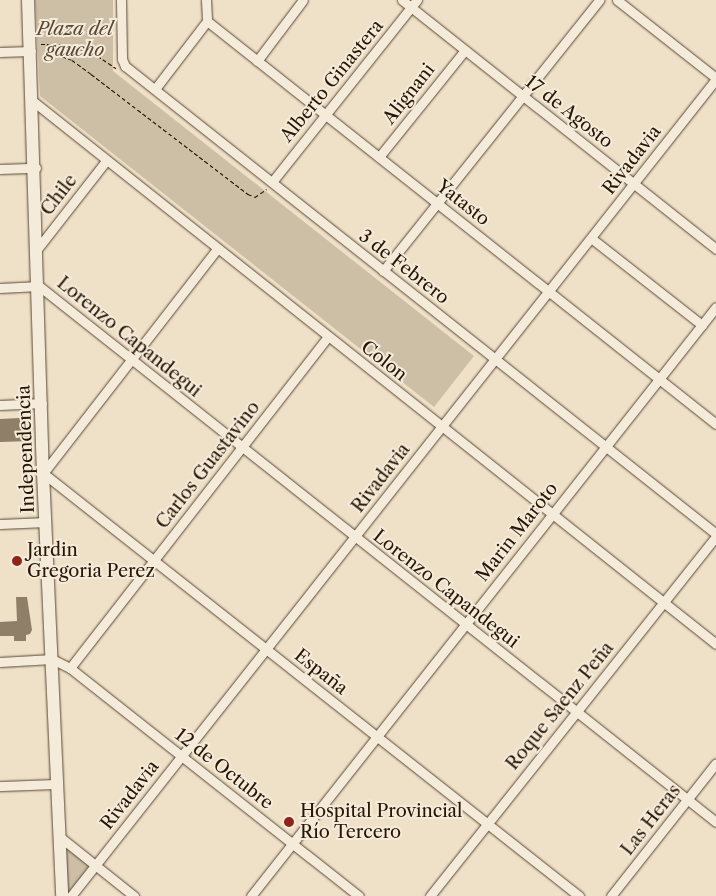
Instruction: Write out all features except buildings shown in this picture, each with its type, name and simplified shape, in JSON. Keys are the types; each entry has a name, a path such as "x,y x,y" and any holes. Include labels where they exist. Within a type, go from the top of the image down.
{"main road":[{"name":"Independencia","path":"28,0 34,102 43,473 62,896"}],"street":[{"path":"122,0 125,66"},
{"path":"154,89 207,21 206,0"},
{"path":"257,60 303,0"},
{"name":"17 de Agosto","path":"402,0 414,4 465,50 716,249"},
{"path":"382,271 438,204 599,0"},
{"path":"617,0 716,78"},
{"name":"Alberto Ginastera","path":"272,182 414,4"},
{"name":"Yatasto","path":"207,21 716,424"},
{"path":"0,52 31,48"},
{"name":"Alignani","path":"379,158 465,50"},
{"name":"3 de Febrero","path":"125,66 716,536"},
{"name":"Rivadavia","path":"71,896 716,78"},
{"name":"Colon","path":"34,102 716,644"},
{"name":"Chile","path":"38,248 106,161"},
{"path":"0,169 36,168"},
{"path":"591,238 702,325"},
{"path":"43,473 133,360 217,249"},
{"path":"0,288 39,286"},
{"name":"Lorenzo Capandegui","path":"39,286 241,448 716,822"},
{"name":"Marin Maroto","path":"251,896 716,307"},
{"name":"Carlos Guastavino","path":"70,668 328,337"},
{"path":"0,405 42,403"},
{"name":"España","path":"43,473 579,896"},
{"path":"0,524 46,522"},
{"name":"Roque Saenz Peña","path":"430,896 716,536"},
{"path":"0,662 52,659 70,668"},
{"name":"12 de Octubre","path":"70,668 359,896"},
{"name":"Las Heras","path":"611,896 716,763"},
{"path":"0,786 57,784"},
{"path":"60,837 134,896"}],"path":[{"path":"46,44 50,52 72,60 92,74 248,194 255,197 262,194 272,182"},
{"path":"31,48 46,44 92,52 118,70 125,66"}],"green space":[{"name":"Plaza del gaucho","path":"35,0 113,0 113,71 474,356 434,407 40,96"},
{"path":"62,842 92,866 69,896 64,896"}],"place":[{"name":"Jardin Gregoria Perez","path":"17,561"},
{"name":"Hospital Provincial Río Tercero","path":"289,822"}]}
